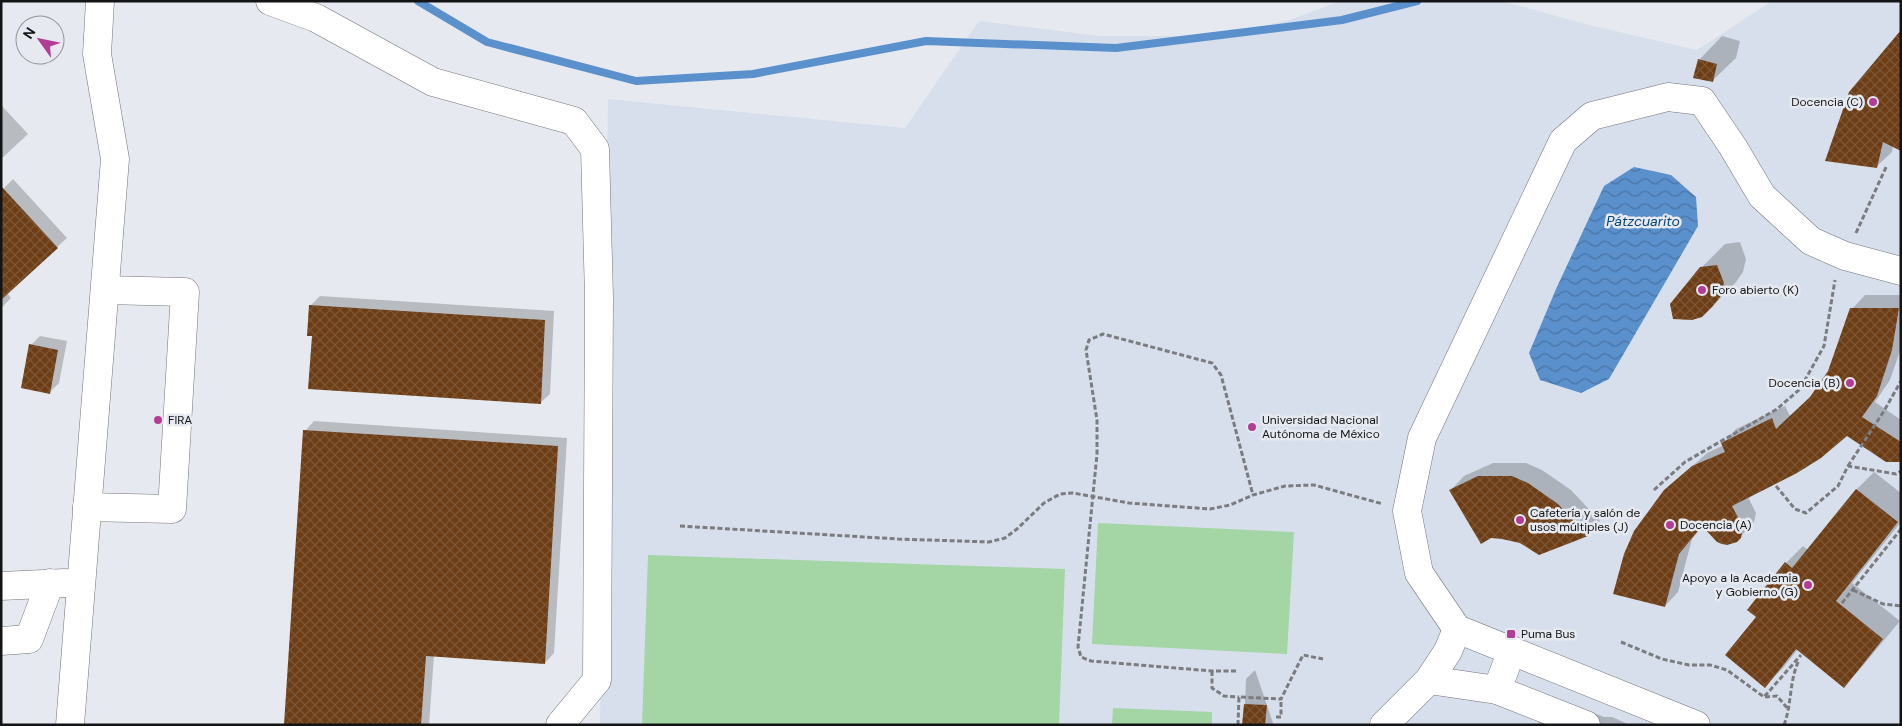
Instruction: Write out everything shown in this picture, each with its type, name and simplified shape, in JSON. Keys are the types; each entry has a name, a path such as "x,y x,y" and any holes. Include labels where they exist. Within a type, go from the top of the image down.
{"lane":[{"path":"70,725 115,159 97,54 100,1"},
{"path":"270,1 316,18 434,82 574,121 595,149 599,297 597,680 560,725"},
{"path":"1696,725 1456,629 1419,573 1407,511 1422,438 1563,141 1592,116 1668,97 1702,101 1733,147 1762,196 1811,241 1845,256 1901,271"},
{"path":"88,507 172,509 185,292 105,290"},
{"path":"1,586 82,582"},
{"path":"1,641 29,639 50,583"},
{"path":"1384,725 1429,680 1448,651 1456,629"},
{"path":"1497,690 1512,650"},
{"path":"1429,680 1497,690 1586,725"}],"path":[{"path":"1654,490 1686,462 1777,409 1800,389 1824,346 1828,309 1836,274 1887,165"},
{"path":"1236,671 1212,671 1091,661 1081,657 1078,647 1097,454 1097,420 1086,350 1089,340 1104,334 1212,363 1221,375 1253,496"},
{"path":"1776,486 1795,509 1806,514 1838,486 1848,466 1901,381"},
{"path":"1848,466 1896,474 1901,471"},
{"path":"680,526 898,539 989,542 1005,538 1044,503 1060,494 1073,493 1129,503 1210,509 1230,505 1285,486 1314,485 1407,511"},
{"path":"1842,603 1901,529"},
{"path":"1853,590 1883,604 1901,606"},
{"path":"1621,642 1662,659 1689,665 1710,665 1727,670 1764,697 1777,696 1790,711"},
{"path":"1276,717 1281,717 1281,699 1303,655 1323,659"},
{"path":"1764,697 1801,655 1793,673 1790,711 1784,725"},
{"path":"1212,671 1212,688 1224,696 1281,699"},
{"path":"1238,725 1240,717 1239,697"}],"shaded area":[{"name":"Universidad Nacional Autónoma de México","path":"1341,1 1502,1 1585,24 1697,50 1772,1 1901,1 1901,725 600,725 608,99 905,128 979,21 1100,36 1223,36 1289,20"}],"green space":[{"path":"1098,523 1294,532 1287,654 1092,644"},
{"path":"648,555 1065,569 1059,725 642,725"},
{"path":"1113,708 1212,712 1212,725 1112,725"}],"water":[{"name":"Pátzcuarito","path":"1634,167 1671,175 1696,197 1698,226 1609,379 1581,393 1540,380 1529,353 1556,289 1604,186"}],"building":[{"name":"Docencia (C)","path":"1901,30 1901,151 1883,142 1877,168 1825,161 1849,92"},
{"path":"1698,59 1717,64 1713,82 1693,78"},
{"path":"1,186 58,248 1,300"},
{"name":"Foro abierto (K)","path":"1717,265 1724,283 1720,297 1712,307 1702,317 1692,320 1673,319 1670,304 1700,267"},
{"path":"309,305 545,320 541,404 308,389 312,336 307,336"},
{"path":"1850,308 1899,308 1892,350 1877,396 1862,417 1901,442 1901,462 1886,462 1847,436 1821,458 1797,473 1732,506 1743,527 1741,538 1737,542 1727,545 1717,542 1702,526 1679,554 1665,607 1613,594 1624,554 1634,531 1664,490 1692,466 1725,452 1721,443 1772,418 1776,429 1810,397 1828,371"},
{"path":"29,344 58,350 50,394 21,388"},
{"path":"303,430 558,446 545,664 426,656 421,725 284,725"},
{"name":"Cafetería y salón de usos múltiples (J)","path":"1478,476 1512,476 1528,483 1558,504 1588,536 1539,555 1520,543 1502,539 1491,538 1481,544 1449,490"},
{"name":"Apoyo a la Academia y Gobierno (G)","path":"1856,489 1898,522 1836,601 1883,639 1844,688 1796,649 1765,688 1725,655 1756,617 1747,610 1785,562 1792,568"},
{"path":"1244,704 1267,705 1265,725 1242,725"}],"waterway":[{"path":"418,1 487,42 636,81 753,74 926,41 1116,48 1342,20 1417,1"}],"place":[{"name":"Docencia (C)","path":"1873,102"},
{"name":"Foro abierto (K)","path":"1702,290"},
{"name":"Docencia (B)","path":"1850,383"},
{"name":"FIRA","path":"158,420"},
{"name":"Universidad Nacional Autónoma de México","path":"1252,427"},
{"name":"Cafetería y salón de usos múltiples (J)","path":"1520,520"},
{"name":"Docencia (A)","path":"1670,525"},
{"name":"Apoyo a la Academia y Gobierno (G)","path":"1808,585"},
{"name":"Puma Bus","path":"1511,634"}]}
